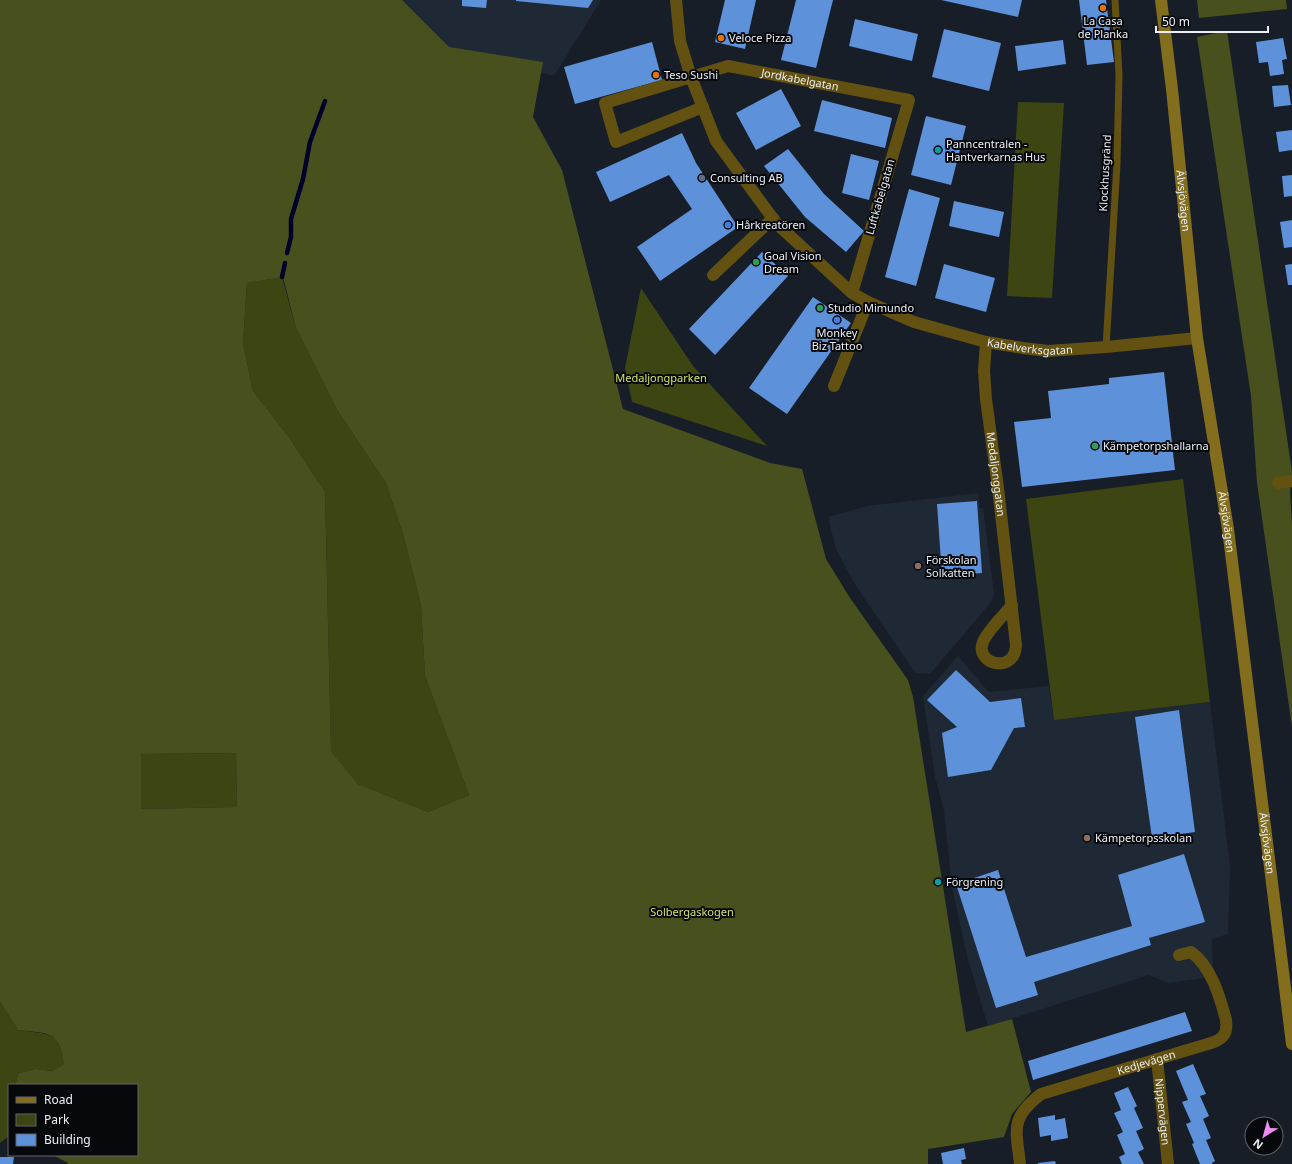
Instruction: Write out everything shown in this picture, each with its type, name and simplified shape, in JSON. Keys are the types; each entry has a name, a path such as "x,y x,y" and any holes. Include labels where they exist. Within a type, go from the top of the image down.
{"main road":[{"name":"Älvsjövägen","path":"1161,0 1172,89 1198,338 1228,529 1292,1044"}],"street":[{"name":"Kabelverksgatan","path":"676,0 680,41 691,77 716,140 777,224 852,293 868,302 914,322 986,342 1048,351 1198,338"},
{"name":"Jordkabelgatan","path":"691,77 728,66 909,100"},
{"path":"691,77 604,104 616,142 703,107"},
{"name":"Luftkabelgatan","path":"852,293 909,100"},
{"path":"712,275 773,218"},
{"path":"834,386 868,302"},
{"name":"Medaljonggatan","path":"986,342 984,371 986,399 1012,606"},
{"path":"1278,483 1292,481"},
{"name":"Kedjevägen","path":"1020,1164 1017,1136 1018,1121 1023,1110 1041,1094 1217,1041 1226,1032 1228,1028 1224,1012 1205,965 1191,952 1180,955"},
{"name":"Nippervägen","path":"1157,1059 1168,1164"}],"lane":[{"name":"Klockhusgränd","path":"1106,347 1117,164 1119,75 1115,0"}],"shaded area":[{"path":"393,0 601,0 554,76 444,48"},
{"name":"Förskolan Solkatten","path":"978,493 979,508 983,508 994,594 992,601 930,674 915,673 854,583 836,549 828,517 867,506"},
{"name":"Kämpetorpsskolan","path":"958,656 989,692 1049,686 1054,720 1210,702 1230,866 1228,934 1212,939 1213,975 1168,983 1149,975 988,1026 967,956 952,887 944,810 935,777 923,696"}],"green space":[{"name":"Solbergaskogen","path":"0,0 402,0 449,47 543,62 533,117 562,170 623,409 770,463 802,469 826,559 850,598 908,680 913,697 966,1032 1012,1019 1031,1092 1012,1114 1004,1137 928,1149 928,1164 68,1164 55,1156 138,1156 138,1084 15,1084 19,1073 36,1069 52,1071 64,1065 60,1048 53,1037 39,1032 18,1030 0,1002","holes":["283,277 296,328 336,408 386,483 403,534 421,605 425,676 469,795 428,812 358,784 331,752 325,492 288,436 253,391 243,343 247,283","236,753 237,807 141,809 141,754"]},
{"path":"1197,0 1286,0 1287,9 1199,18"},
{"path":"1227,31 1292,472 1290,493 1292,524 1292,727 1257,483 1251,396 1197,37"},
{"path":"1018,102 1064,103 1052,298 1007,296"},
{"path":"282,277 296,328 336,408 386,483 403,534 421,605 425,676 469,795 428,812 358,784 331,753 325,492 288,436 253,391 243,343 247,283"},
{"name":"Medaljongparken","path":"641,288 693,366 767,446 632,402 625,368"},
{"path":"1183,479 1210,702 1054,720 1026,499"},
{"path":"236,753 237,807 141,809 140,754"},
{"path":"0,1002 18,1030 44,1034 55,1039 59,1045 65,1065 52,1071 36,1069 19,1073 15,1084 8,1084 8,1137 0,1143"}],"building":[{"path":"462,0 487,0 486,8 462,6"},
{"path":"516,0 593,0 588,8"},
{"path":"725,0 756,0 745,49 715,42"},
{"path":"796,0 833,0 816,68 781,60"},
{"path":"941,0 1022,0 1018,17"},
{"path":"1079,0 1106,0 1114,62 1087,65"},
{"path":"855,19 918,34 912,61 849,46"},
{"path":"944,29 1001,43 989,91 932,77"},
{"path":"1283,38 1287,59 1282,60 1284,74 1270,76 1268,62 1259,63 1256,42"},
{"path":"1063,40 1066,64 1018,71 1015,46"},
{"path":"652,42 662,80 575,104 564,67"},
{"path":"1288,85 1291,105 1274,107 1272,86"},
{"path":"781,89 801,126 756,150 736,113"},
{"path":"822,100 892,118 885,148 814,131"},
{"name":"Panncentralen - Hantverkarnas Hus","path":"926,116 966,126 951,185 911,175"},
{"path":"1292,130 1292,150 1279,152 1276,132"},
{"path":"682,133 696,163 738,227 660,281 637,247 692,209 669,175 610,202 596,172"},
{"path":"788,149 824,194 864,231 846,252 805,217 764,166"},
{"path":"851,154 879,161 869,200 842,193"},
{"path":"1292,175 1292,196 1284,197 1282,176"},
{"path":"909,189 940,198 916,286 885,277"},
{"path":"954,201 1004,212 999,237 949,226"},
{"path":"1292,220 1292,247 1284,248 1280,222"},
{"path":"762,252 788,276 715,355 689,329"},
{"path":"944,264 995,278 986,312 935,298"},
{"path":"1292,264 1292,285 1288,285 1285,265"},
{"path":"813,297 851,323 787,414 749,388"},
{"name":"Kämpetorpshallarna","path":"1164,372 1175,470 1022,487 1014,422 1051,418 1048,391 1109,384 1109,378"},
{"path":"977,501 982,573 942,576 937,504"},
{"path":"956,670 990,702 1021,698 1025,727 1014,728 991,770 948,777 942,733 957,727 927,700"},
{"path":"1179,710 1195,832 1152,838 1135,717"},
{"path":"1184,854 1205,922 1149,938 1151,945 1034,982 1038,995 996,1008 956,884 998,870 1026,957 1132,926 1118,875"},
{"path":"1185,1012 1192,1031 1033,1080 1028,1061"},
{"path":"1193,1064 1206,1094 1200,1096 1209,1116 1203,1119 1211,1138 1206,1140 1215,1161 1212,1164 1200,1164 1192,1144 1194,1143 1186,1124 1191,1122 1182,1102 1188,1100 1176,1071"},
{"path":"1128,1087 1137,1106 1134,1108 1143,1128 1136,1131 1144,1149 1138,1152 1144,1164 1122,1164 1119,1157 1125,1154 1117,1135 1123,1132 1114,1113 1121,1110 1114,1093"},
{"path":"1055,1115 1055,1120 1065,1118 1068,1138 1051,1141 1051,1135 1040,1137 1038,1118"},
{"path":"964,1148 966,1159 961,1160 962,1164 943,1164 941,1153"},
{"path":"0,1157 14,1157 13,1164 0,1164"},
{"path":"1055,1161 1056,1164 1038,1164 1038,1163"}],"waterway":[{"path":"287,253 291,237 291,219 303,179 310,142 325,101"},
{"path":"282,277 285,263"}],"place":[{"name":"La Casa de Planka","path":"1103,8"},
{"name":"Veloce Pizza","path":"721,38"},
{"name":"Teso Sushi","path":"656,75"},
{"name":"Panncentralen - Hantverkarnas Hus","path":"938,150"},
{"name":"Consulting AB","path":"702,178"},
{"name":"Hårkreatören","path":"728,225"},
{"name":"Goal Vision Dream","path":"756,262"},
{"name":"Studio Mimundo","path":"820,308"},
{"name":"Monkey Biz Tattoo","path":"837,320"},
{"name":"Kämpetorpshallarna","path":"1095,446"},
{"name":"Förskolan Solkatten","path":"918,566"},
{"name":"Kämpetorpsskolan","path":"1087,838"},
{"name":"Förgrening","path":"938,882"}]}
